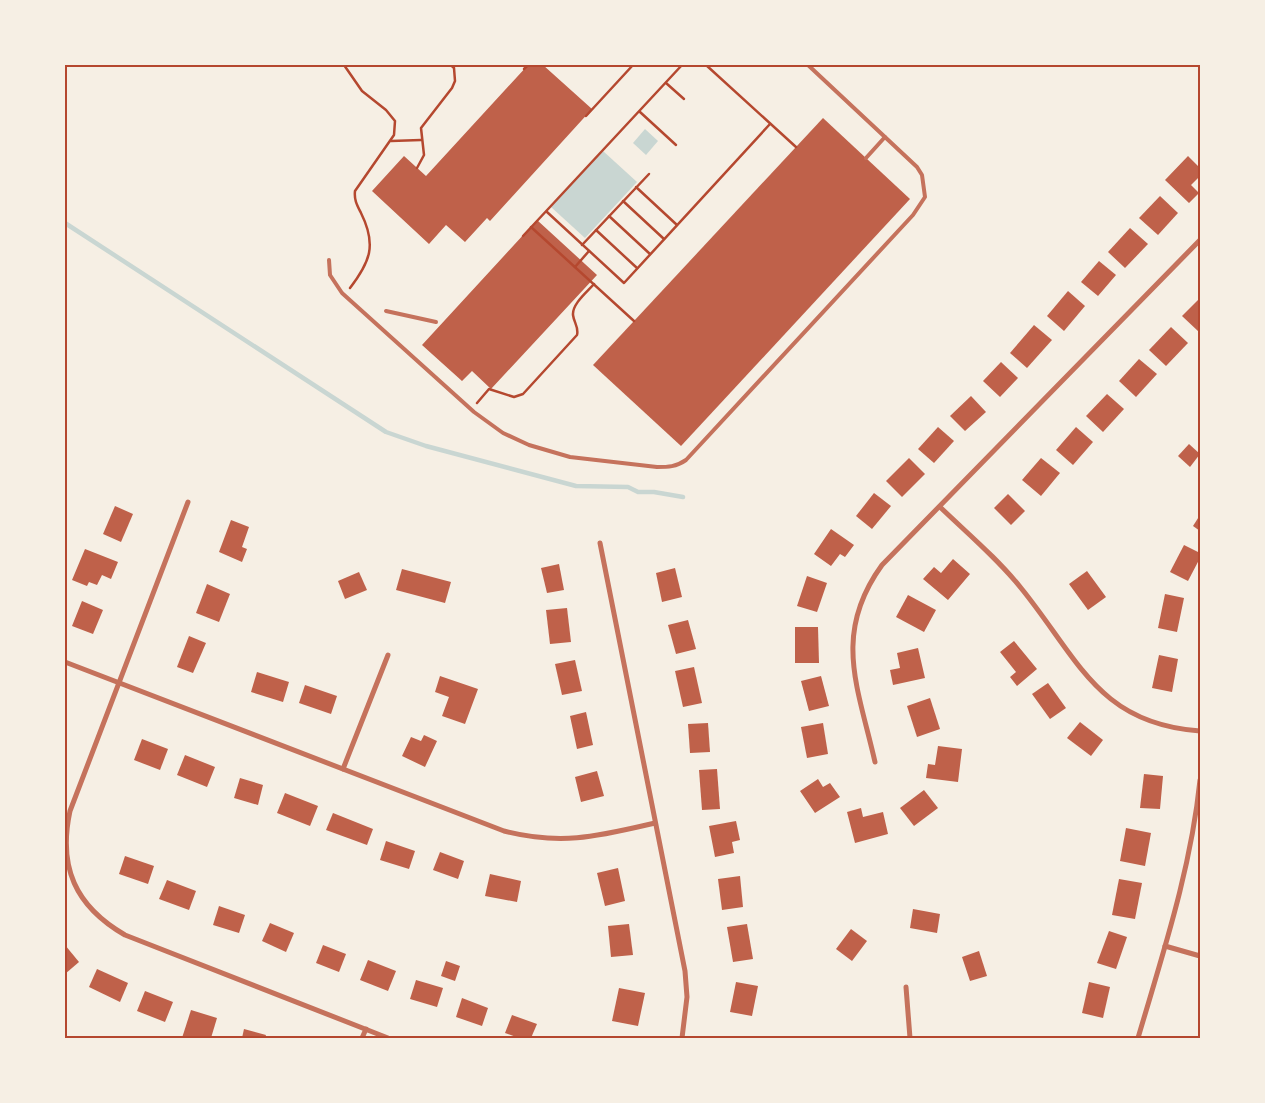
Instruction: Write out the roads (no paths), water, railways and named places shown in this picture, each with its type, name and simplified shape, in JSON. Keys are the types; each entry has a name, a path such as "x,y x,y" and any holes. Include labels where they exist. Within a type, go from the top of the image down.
{"street":[{"path":"874,762 853,664 852,642 856,616 869,584 882,565 1200,240"},
{"path":"188,502 70,811 66,831 66,852 70,873 83,900 107,925 124,935 388,1038"},
{"path":"940,507 1016,582 1095,685 1111,700 1129,713 1154,724 1177,730 1200,731"},
{"path":"600,543 685,970 687,997 682,1038"},
{"path":"344,769 388,655"},
{"path":"65,662 504,831 526,837 551,840 576,839 655,823"},
{"path":"1138,1038 1165,946 1192,838 1200,780"},
{"path":"1165,946 1200,956"},
{"path":"906,987 910,1038"},
{"path":"362,1038 366,1029"}],"lane":[{"path":"329,260 330,275 345,296 471,409 503,433 550,452 570,457 670,468 686,460 921,205 925,197 922,175 917,167 808,65"},
{"path":"866,158 885,137"},
{"path":"386,311 436,322"}],"waterway":[{"path":"65,223 386,432 426,446 576,486 628,487 638,492 654,492 683,497"}]}
